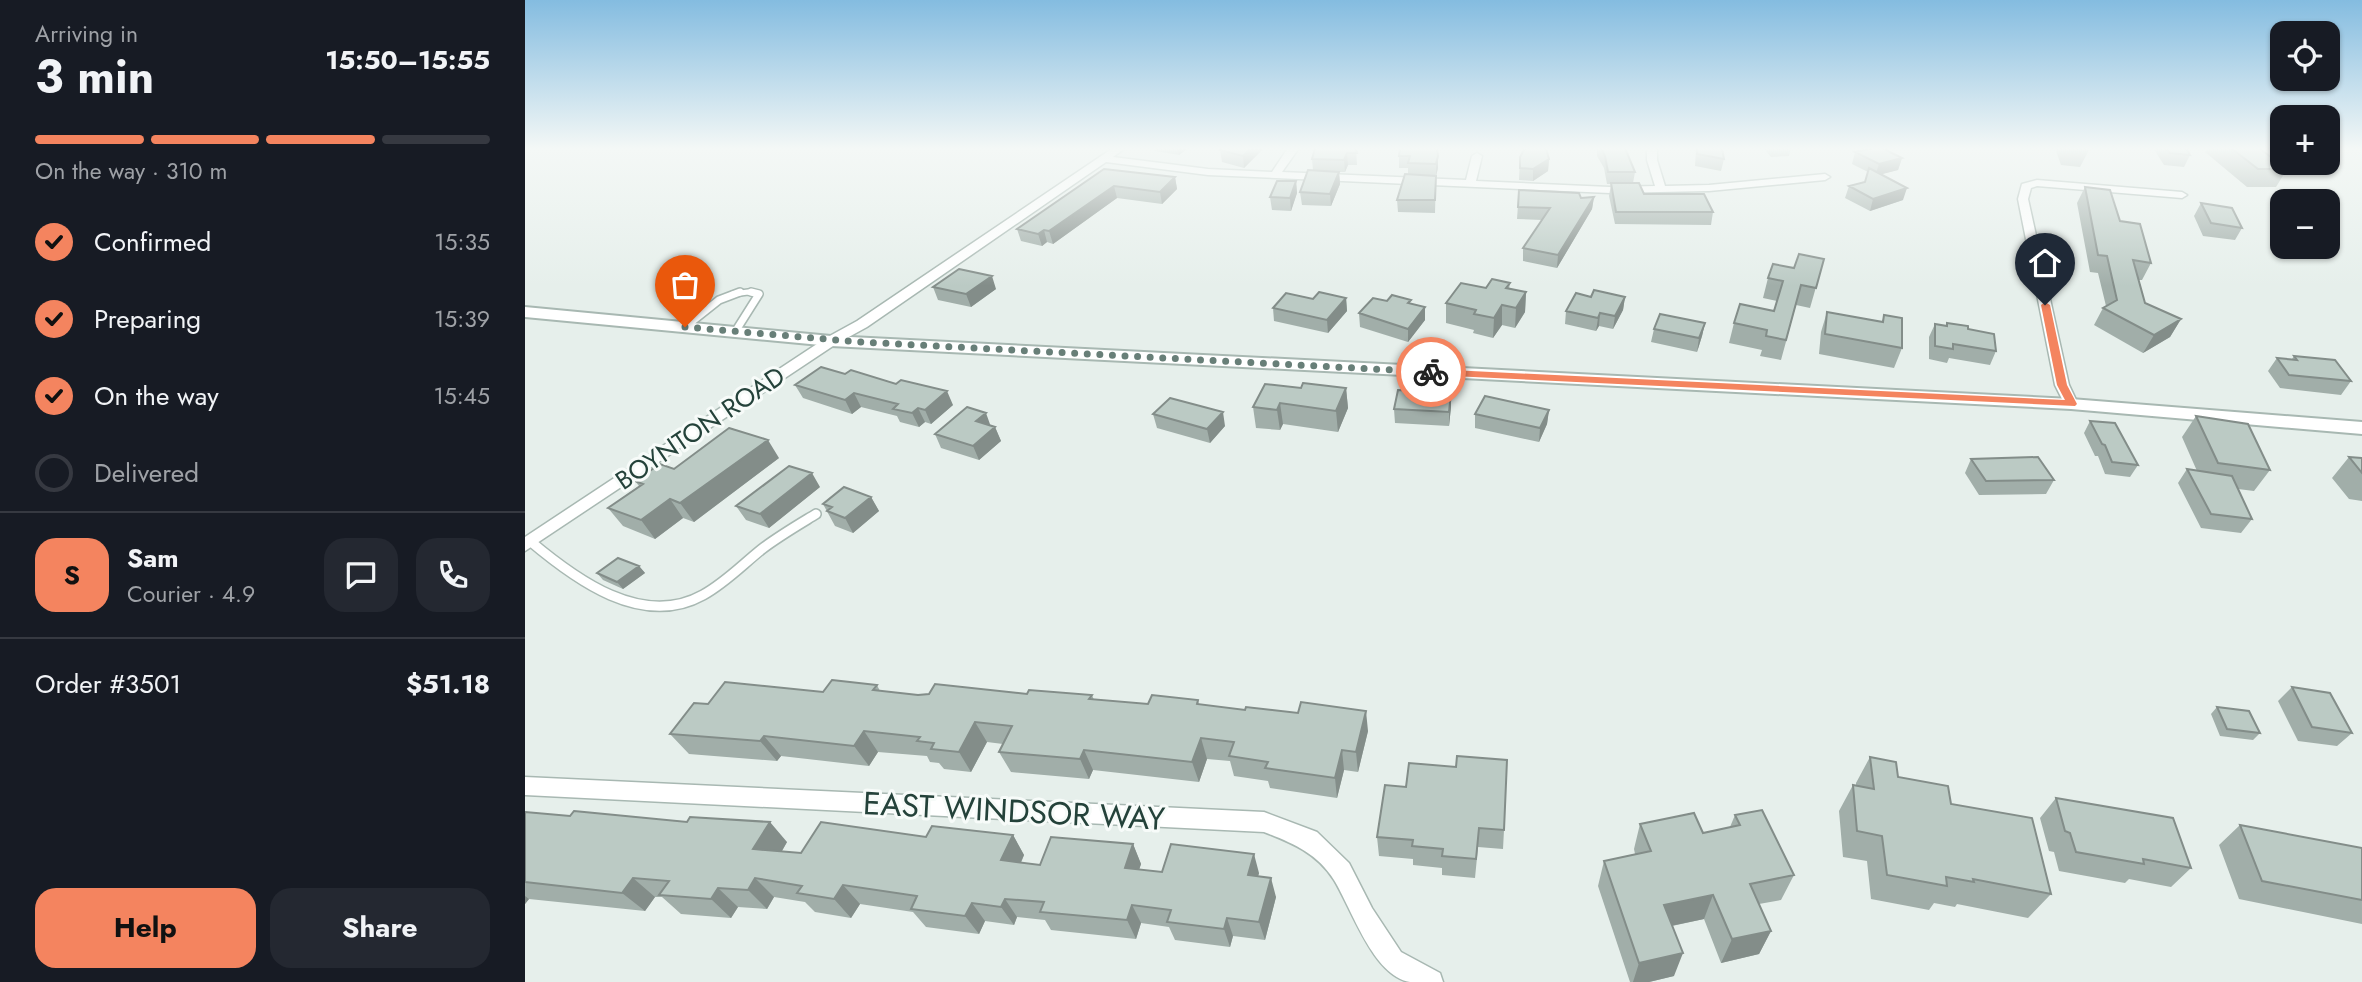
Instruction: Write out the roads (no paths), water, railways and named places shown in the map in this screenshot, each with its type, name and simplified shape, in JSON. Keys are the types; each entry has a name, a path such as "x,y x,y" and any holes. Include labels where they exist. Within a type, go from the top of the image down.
{"street":[{"name":"BOYNTON ROAD","path":"528,543 831,341 862,324 1053,194"},
{"path":"2025,194 2023,199 2062,385 2071,404"},
{"path":"2168,194 2182,195"},
{"path":"525,312 831,341 2071,404 2362,428"},
{"name":"EAST WINDSOR WAY","path":"525,786 1264,822 1309,839 1341,871 1364,916 1393,960 1431,982"}],"lane":[{"path":"685,327 731,293 747,290 759,294 735,332"},
{"path":"528,543 599,589 636,602 672,605 691,601 721,584 761,550 816,514"}]}
